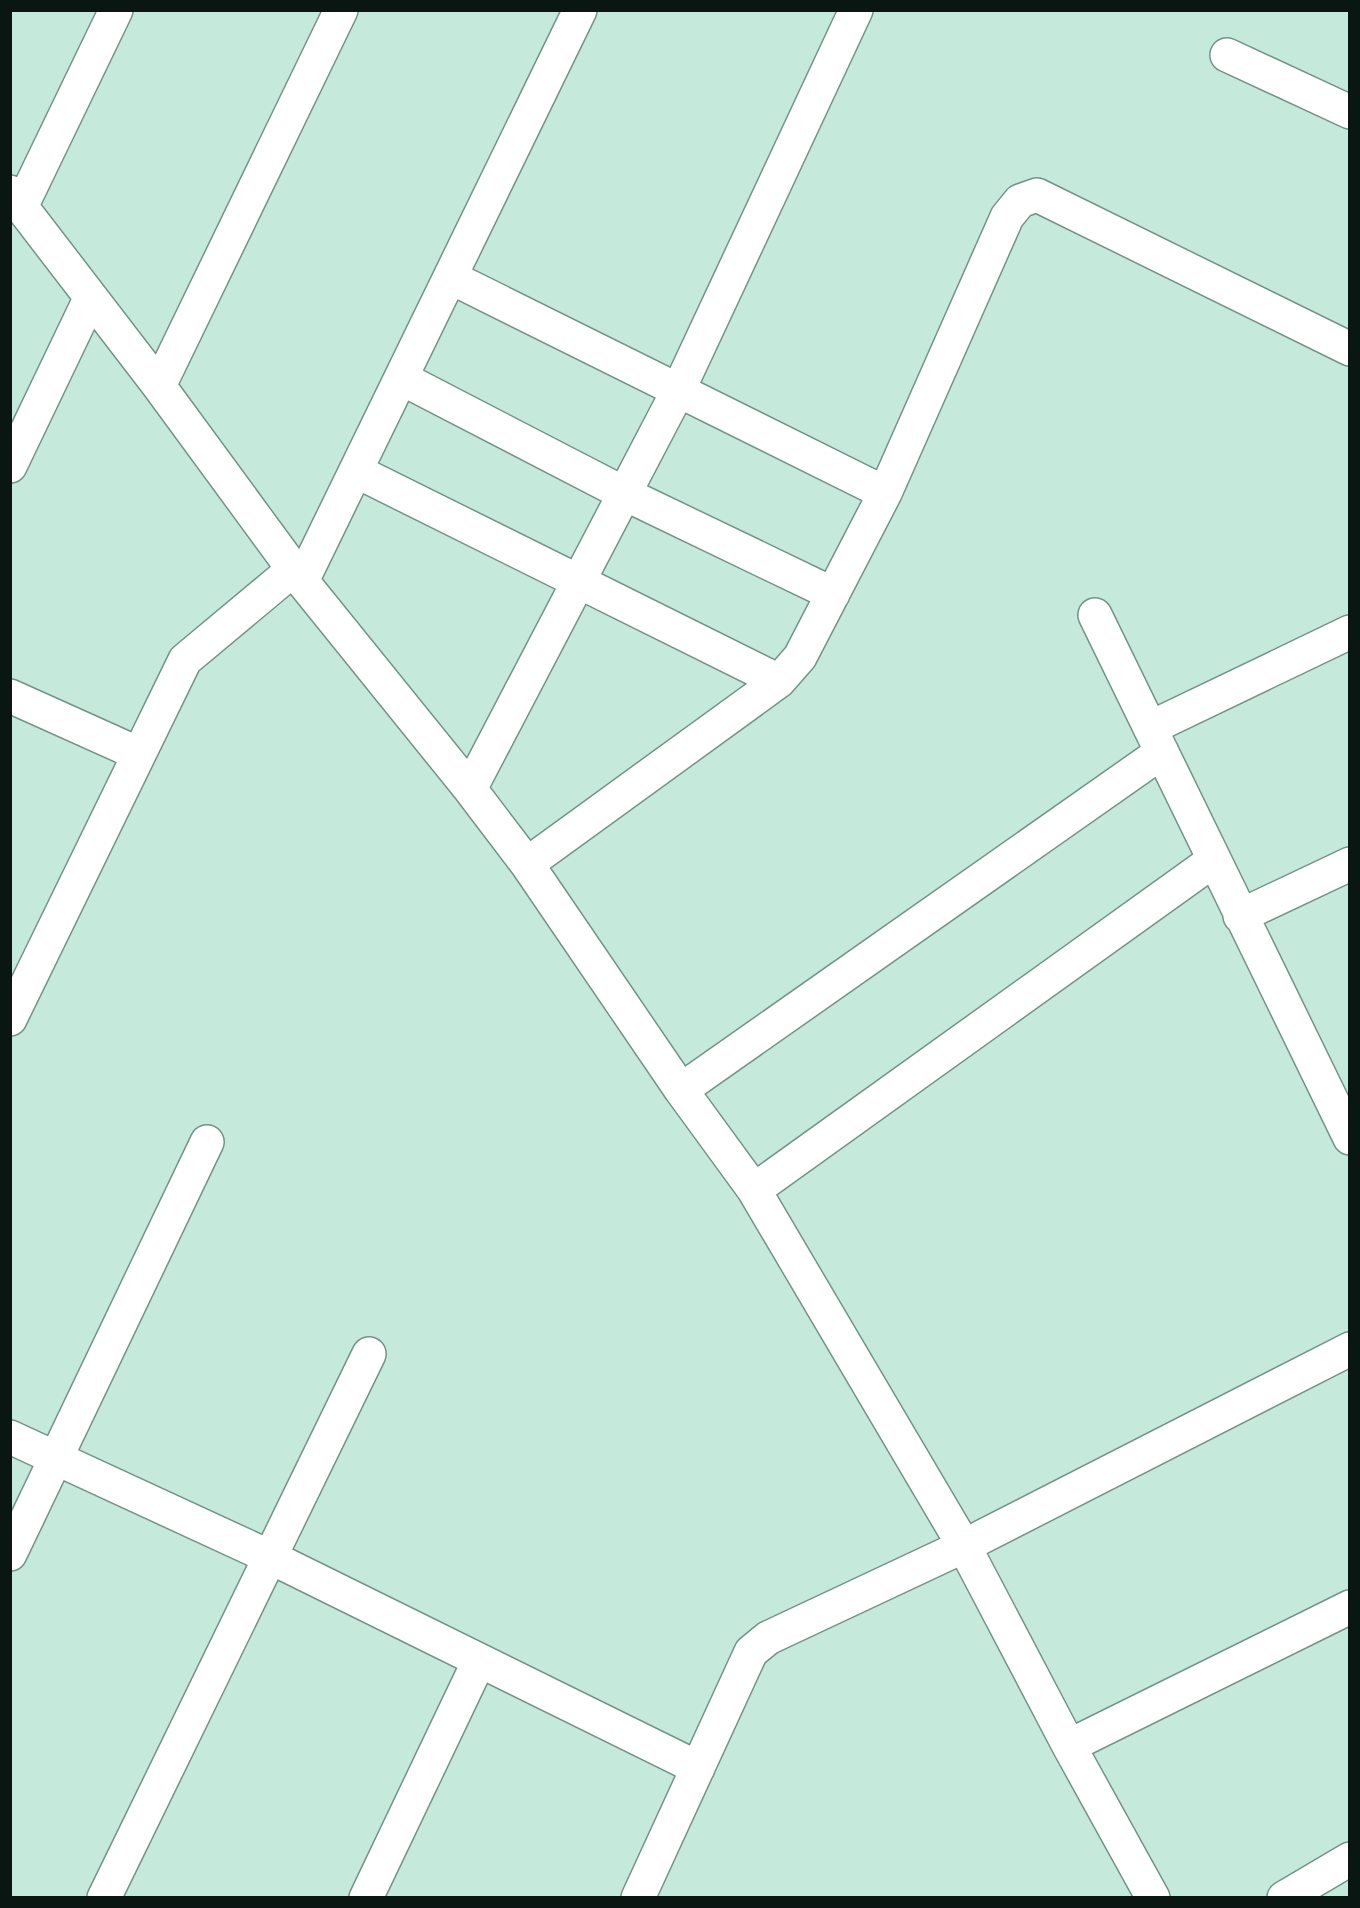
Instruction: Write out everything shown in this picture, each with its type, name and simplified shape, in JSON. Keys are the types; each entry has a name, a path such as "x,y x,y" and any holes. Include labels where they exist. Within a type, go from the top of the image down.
{"street":[{"path":"116,10 16,199 90,299 159,386 298,575 470,789 526,864 681,1090 754,1190 964,1546 1069,1746 1153,1898"},
{"path":"159,386 340,10"},
{"path":"10,1019 185,660 298,575 356,471 580,10"},
{"path":"470,789 678,391 856,10"},
{"path":"1227,55 1350,112"},
{"path":"526,864 779,681 800,657 885,493 1007,217 1020,201 1037,195 1350,349"},
{"path":"450,277 885,493"},
{"path":"10,466 90,299"},
{"path":"401,378 625,494 833,594"},
{"path":"356,471 580,580 779,681"},
{"path":"1095,615 1240,916 1342,1105 1350,1138"},
{"path":"681,1090 1156,740 1350,632"},
{"path":"10,696 139,754"},
{"path":"754,1190 1214,860"},
{"path":"1240,916 1350,864"},
{"path":"10,1554 207,1142"},
{"path":"638,1898 751,1652 768,1638 964,1546 1350,1349"},
{"path":"104,1898 369,1354"},
{"path":"10,1437 270,1557 698,1768"},
{"path":"1069,1746 1350,1607"},
{"path":"366,1898 479,1660"},
{"path":"1284,1898 1350,1859"}]}
